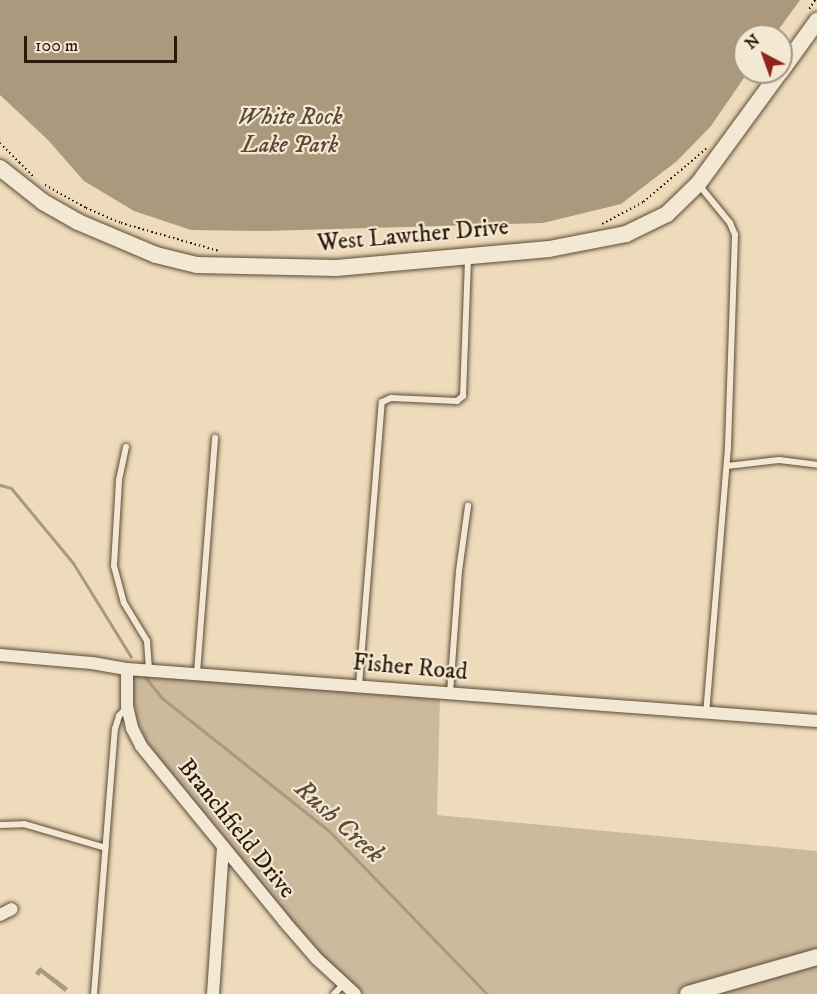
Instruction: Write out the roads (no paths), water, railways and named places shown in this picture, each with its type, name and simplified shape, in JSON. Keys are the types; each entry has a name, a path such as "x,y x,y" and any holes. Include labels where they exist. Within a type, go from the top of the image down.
{"street":[{"name":"West Lawther Drive","path":"793,54 817,21"},
{"name":"West Lawther Drive","path":"0,168 43,202 78,222 156,255 197,265 336,268 549,249 626,234 667,214 698,184 771,84"},
{"name":"Fisher Road","path":"0,655 92,663 127,669 817,721"},
{"name":"Branchfield Drive","path":"127,669 127,706 132,728 141,746 291,929 355,994"},
{"path":"213,994 223,848"},
{"path":"0,915 12,909"},
{"path":"688,994 817,957"}],"lane":[{"path":"698,184 730,223 735,235 727,465 706,712"},
{"path":"359,685 382,402 391,398 457,401 463,396 468,256"},
{"path":"197,673 215,438"},
{"path":"126,447 119,481 114,566 124,603 147,641 149,670"},
{"path":"727,465 779,460 817,465"},
{"path":"450,693 459,571 468,506"},
{"path":"94,994 115,729 119,716 127,706"},
{"path":"0,825 24,824 106,848"},
{"path":"334,994 344,984"}],"waterway":[{"path":"0,485 11,488 73,563 131,657"},
{"name":"Rush Creek","path":"145,677 162,698 328,830 487,994"}],"park label":[{"name":"White Rock Lake Park","path":"290,132"}]}
